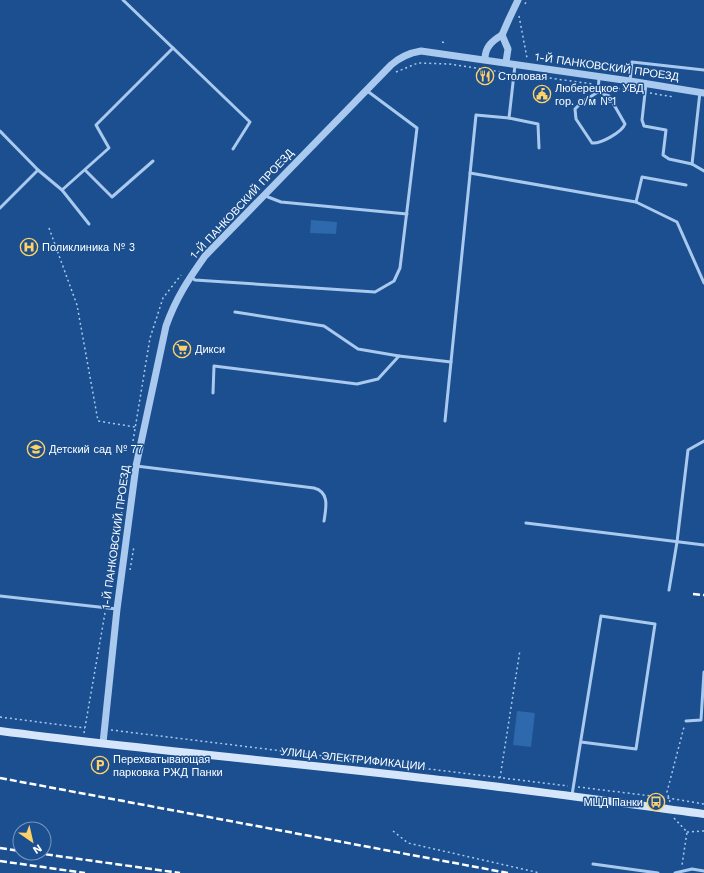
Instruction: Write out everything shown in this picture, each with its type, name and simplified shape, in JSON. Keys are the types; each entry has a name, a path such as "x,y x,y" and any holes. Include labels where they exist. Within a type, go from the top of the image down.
{"main road":[{"name":"УЛИЦА ЭЛЕКТРИФИКАЦИИ","path":"0,731 83,742 433,779 704,814"}],"street":[{"path":"485,59 487,48 502,35 518,0"},
{"path":"502,35 508,49 506,62"},
{"name":"1-Й ПАНКОВСКИЙ ПРОЕЗД","path":"102,743 117,609 136,466 166,326 173,305 190,276 205,256 391,65 400,58 412,52 421,51 485,59 506,62 514,65 646,83 702,93"}],"lane":[{"path":"123,0 250,122 232,149"},
{"path":"62,190 109,148 96,125 173,48"},
{"path":"630,81 632,62 704,70"},
{"path":"509,118 514,65"},
{"path":"598,92 609,96 625,124 622,129 602,142 592,143 576,119 575,109 582,102 598,92 599,76"},
{"path":"646,83 642,123 644,126 666,130 663,154 669,159 692,164 704,170"},
{"path":"190,276 195,280 375,292 394,281 400,268 417,128 366,90"},
{"path":"692,164 702,93"},
{"path":"445,421 476,115 509,118 538,124 539,148"},
{"path":"0,131 38,170 62,190 89,224"},
{"path":"85,170 112,198 153,162"},
{"path":"0,208 38,170"},
{"path":"470,173 636,202 677,222 704,283"},
{"path":"636,202 642,177 686,185"},
{"path":"265,194 268,197 281,202 407,214"},
{"path":"235,312 324,326 358,349 398,356 451,362"},
{"path":"213,393 214,366 357,384 378,379 398,356"},
{"path":"669,590 677,542 688,450 704,441"},
{"path":"136,466 314,488 322,492 325,497 326,502 324,521"},
{"path":"526,523 704,546"},
{"path":"0,596 117,609"},
{"path":"571,797 573,786 580,742 601,616 655,624 636,749 580,742"},
{"path":"686,721 702,720 704,672"},
{"path":"593,864 658,873"},
{"path":"675,873 692,869 704,871"}],"path":[{"path":"524,5 527,0"},
{"path":"519,15 527,60"},
{"path":"442,42 447,43"},
{"path":"396,72 418,63 449,64 676,97"},
{"path":"49,228 77,305 98,421 135,427"},
{"path":"133,442 150,338 163,298 181,275"},
{"path":"0,717 85,728 123,504"},
{"path":"500,778 520,650"},
{"path":"671,806 667,792 686,721"},
{"path":"109,730 573,786 704,804"},
{"path":"670,814 687,832"},
{"path":"393,831 408,843 540,873"},
{"path":"687,832 704,831"},
{"path":"681,871 687,832"}],"shaded area":[{"path":"311,220 337,222 336,234 310,233"},
{"path":"517,711 535,713 531,747 513,745"}],"railway":[{"path":"693,594 704,595"},
{"path":"0,778 508,873"},
{"path":"0,848 12,850"},
{"path":"52,855 180,873"},
{"path":"0,861 85,873"}],"place":[{"name":"Столовая","path":"485,76"},
{"name":"Люберецкое УВД гор. о/м №1","path":"542,94"},
{"name":"Поликлиника № 3","path":"29,247"},
{"name":"Дикси","path":"182,349"},
{"name":"Детский сад № 77","path":"36,449"},
{"name":"Перехватывающая парковка РЖД Панки","path":"100,765"},
{"name":"МЦД Панки","path":"656,802"}]}
